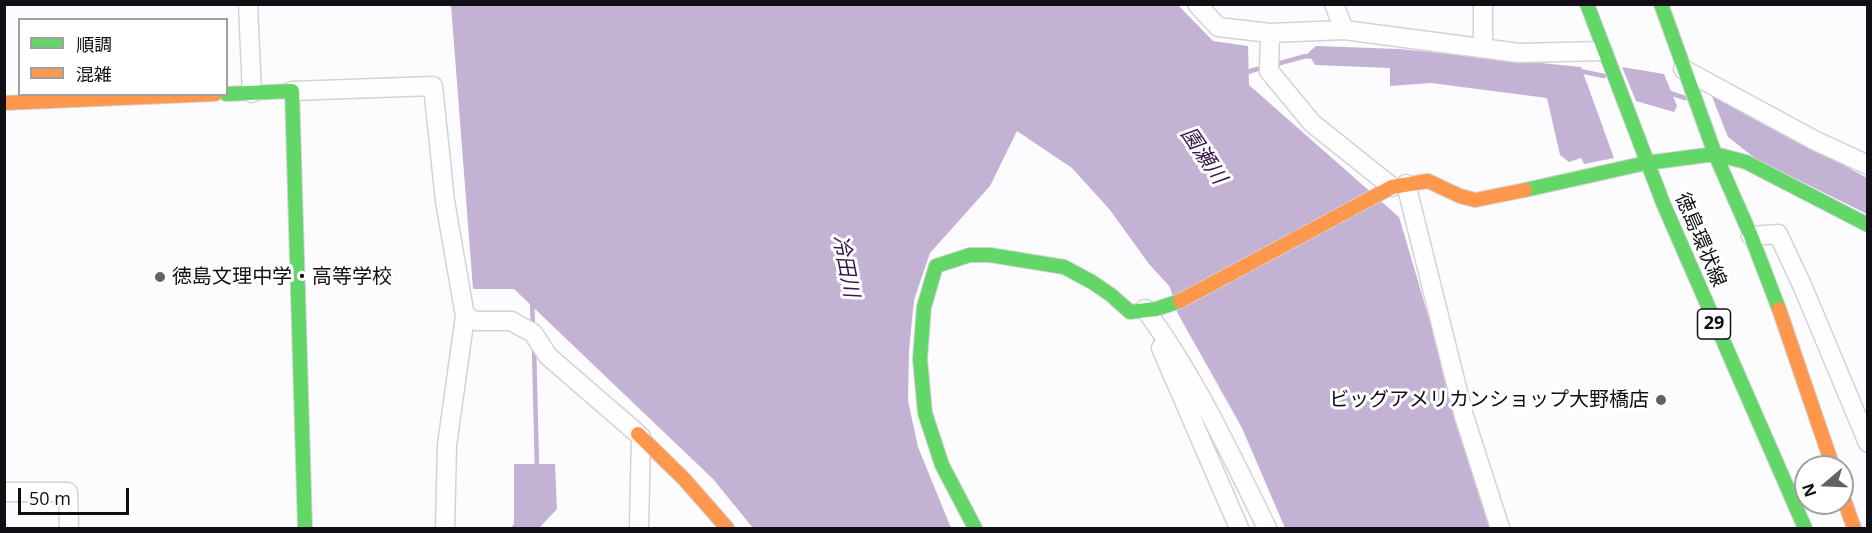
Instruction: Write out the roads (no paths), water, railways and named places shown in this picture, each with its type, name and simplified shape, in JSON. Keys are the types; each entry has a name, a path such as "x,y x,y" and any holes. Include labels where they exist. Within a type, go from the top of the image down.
{"street":[{"path":"248,4 252,93"},
{"path":"1197,4 1218,27 1270,33 1344,30 1519,53 1605,57"},
{"path":"1334,4 1344,30"},
{"path":"1483,4 1483,48"},
{"name":"徳島環状線","path":"1587,4 1646,163 1730,362 1805,528"},
{"path":"1661,4 1714,154 1751,236 1786,328 1829,455"},
{"path":"1270,33 1269,71 1312,123 1394,187 1500,528"},
{"path":"1684,74 1868,165"},
{"path":"228,94 433,86 445,201 465,316 447,445 445,528"},
{"path":"292,91 305,528"},
{"path":"4,103 168,96"},
{"path":"975,528 942,465 925,413 920,358 924,307 936,266 970,255 990,255 1064,267 1092,282 1130,312 1182,300 1394,187 1428,181 1460,196 1475,200 1646,163 1714,154 1746,162 1868,225"},
{"path":"1751,236 1778,234 1802,285 1868,443"},
{"path":"1150,309 1239,528"},
{"path":"1150,309 1213,416 1267,528"},
{"path":"465,316 476,321 511,321 533,333 548,356 674,468 727,528"},
{"path":"639,435 639,528"},
{"path":"4,492 68,492 69,528"}],"water":[{"path":"451,5 1178,5 1213,41 1248,46 1249,85 1399,217 1491,528 1285,528 1242,428 1177,312 1170,287 1149,264 1110,210 1072,168 1017,131 990,186 930,253 914,300 909,350 908,401 918,447 951,528 753,528 713,479 514,289 473,289"},
{"path":"1316,46 1399,49 1581,67 1614,158 1584,164 1581,158 1569,162 1560,155 1547,98 1431,83 1390,86 1390,68 1315,65 1308,53"},
{"path":"1622,67 1664,74 1677,106 1674,112 1636,101"},
{"path":"1711,94 1752,114 1867,178 1867,214 1756,159 1728,137"},
{"path":"514,464 555,464 557,509 539,528 511,528 514,524"}],"waterway":[{"path":"1273,65 1306,56 1314,57"},
{"path":"1244,73 1264,67"},
{"path":"1580,71 1604,76"},
{"path":"1667,92 1685,98"},
{"path":"532,301 533,329"},
{"path":"534,346 537,470"}],"place":[{"name":"徳島文理中学・高等学校","path":"160,277"},
{"name":"ビッグアメリカンショップ大野橋店","path":"1661,400"}],"water label":[{"name":"園瀬川","path":"1203,156"},
{"name":"冷田川","path":"845,266"}]}
